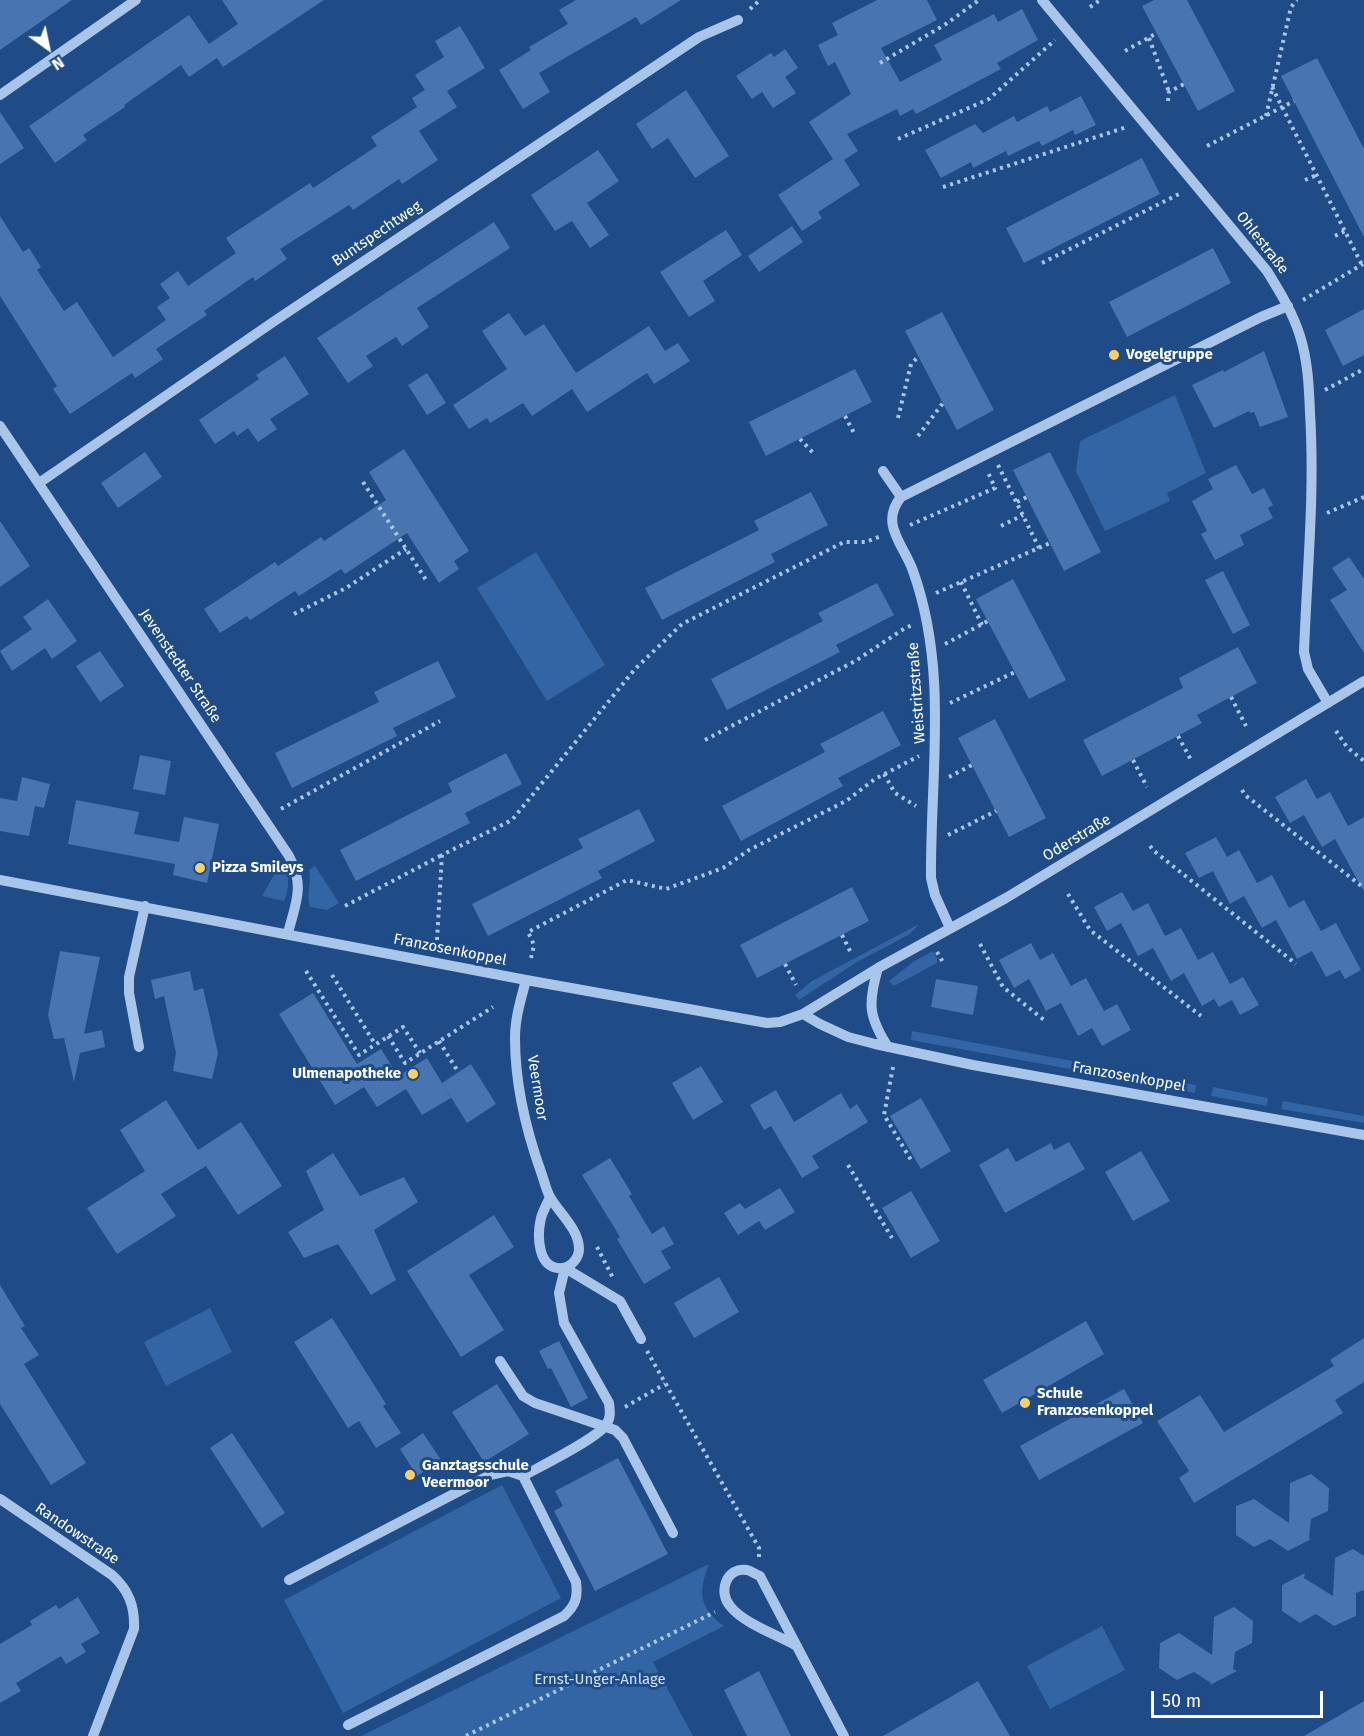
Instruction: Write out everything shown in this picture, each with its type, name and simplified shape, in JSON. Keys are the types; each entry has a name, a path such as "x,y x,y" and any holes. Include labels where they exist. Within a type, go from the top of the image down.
{"street":[{"path":"0,95 136,0"},
{"name":"Ohlestraße","path":"1042,0 1267,271 1288,306 1300,337 1305,360 1312,436 1312,514 1304,652 1308,669 1328,703"},
{"name":"Buntspechtweg","path":"39,483 276,320 699,37 738,20"},
{"path":"883,471 901,497 1250,322 1288,306"},
{"name":"Jevenstedter Straße","path":"0,426 290,856 299,881 288,933"},
{"name":"Weistritzstraße","path":"901,497 893,506 891,518 894,531 912,567 920,591 936,707 931,878 935,895 950,928"},
{"name":"Oderstraße","path":"803,1014 878,968 1069,860 1364,681"},
{"name":"Franzosenkoppel","path":"0,880 526,980 767,1023 780,1022 803,1014 848,1036 888,1047 973,1065 1364,1135"},
{"path":"139,1047 129,993 129,977 145,906"},
{"path":"878,968 871,995 871,1005 878,1030 888,1047"},
{"name":"Veermoor","path":"526,980 517,1016 515,1037 521,1100 530,1143 550,1197 576,1237 579,1249 576,1260 565,1268"},
{"path":"550,1197 541,1219 539,1249 542,1258 548,1264 556,1268 565,1268 620,1301 641,1340"},
{"path":"523,1476 592,1437 606,1426 611,1415 609,1403 564,1323 559,1293 565,1268"},
{"path":"500,1361 523,1396 615,1430 623,1438 673,1533"},
{"path":"289,1580 490,1475 508,1471 523,1476 576,1582 578,1595 573,1607 564,1616 348,1725"},
{"name":"Randowstraße","path":"0,1499 112,1575 123,1585 130,1599 135,1615 134,1629 93,1736"},
{"path":"795,1645 742,1617 729,1605 723,1593 725,1581 735,1572 747,1570 760,1576 844,1736"}],"path":[{"path":"880,63 946,24 979,0"},
{"path":"1090,8 1100,0"},
{"path":"1266,116 1291,7 1297,0"},
{"path":"1125,51 1157,33"},
{"path":"898,139 989,99 1057,37"},
{"path":"1149,38 1169,92 1168,101"},
{"path":"1169,92 1184,84"},
{"path":"1272,87 1363,264 1299,302"},
{"path":"1207,146 1294,101"},
{"path":"943,187 1131,126"},
{"path":"1305,180 1317,175"},
{"path":"1042,263 1185,191"},
{"path":"1335,236 1345,231"},
{"path":"898,418 911,364 918,356"},
{"path":"1320,393 1364,369"},
{"path":"918,436 943,403"},
{"path":"845,416 855,435"},
{"path":"800,439 815,455"},
{"path":"997,463 1039,548"},
{"path":"906,527 995,488 986,469"},
{"path":"363,482 426,580"},
{"path":"1017,502 1027,497"},
{"path":"1324,514 1364,497"},
{"path":"1001,526 1023,515"},
{"path":"345,906 512,820 635,669 682,624 844,542 866,542 882,536"},
{"path":"933,595 1050,543"},
{"path":"294,614 346,588 406,549"},
{"path":"961,582 982,625"},
{"path":"941,645 988,621"},
{"path":"705,740 856,660 905,628 914,625"},
{"path":"946,705 1014,672"},
{"path":"1231,697 1246,726"},
{"path":"281,809 440,721"},
{"path":"1336,731 1347,747 1364,761"},
{"path":"1178,736 1191,760"},
{"path":"531,958 534,945 528,932 627,880 666,889 723,868 749,850 846,801 884,774 923,754"},
{"path":"1133,760 1147,787"},
{"path":"947,778 972,765"},
{"path":"884,774 895,793 921,809"},
{"path":"1242,790 1245,795 1364,888"},
{"path":"944,837 996,811"},
{"path":"1150,846 1296,963"},
{"path":"436,940 442,855"},
{"path":"1068,894 1090,930 1201,1016"},
{"path":"842,935 852,955"},
{"path":"980,944 1003,987 1044,1020"},
{"path":"936,949 944,964"},
{"path":"785,964 796,985"},
{"path":"306,970 359,1054 403,1027 420,1053"},
{"path":"332,975 375,1044"},
{"path":"388,1036 405,1063 493,1007"},
{"path":"439,1041 457,1070"},
{"path":"893,1067 884,1115 911,1160"},
{"path":"848,1165 892,1238"},
{"path":"595,1244 620,1289 620,1301"},
{"path":"641,1340 759,1548 760,1576"},
{"path":"611,1415 666,1384"},
{"path":"466,1736 729,1605"}],"green space":[{"path":"1175,395 1206,473 1167,493 1170,501 1105,531 1076,471 1080,441"},
{"path":"536,552 605,665 547,701 477,588"},
{"path":"282,861 287,871 288,881 284,901 262,896"},
{"path":"315,866 339,903 327,910 310,907 309,870"},
{"path":"919,924 910,934 857,962 799,1000 795,995 812,981"},
{"path":"933,951 937,963 894,986 889,981 913,962"},
{"path":"912,1031 1083,1063 1081,1071 911,1040"},
{"path":"1097,1066 1196,1085 1195,1093 1095,1075"},
{"path":"1213,1087 1268,1098 1267,1106 1211,1096"},
{"path":"1283,1101 1364,1116 1364,1123 1281,1109"},
{"path":"210,1308 232,1352 166,1386 144,1342"},
{"path":"502,1485 561,1598 343,1713 284,1600"},
{"name":"Ernst-Unger-Anlage","path":"709,1564 703,1583 703,1599 710,1613 724,1626 653,1662 693,1736 361,1736"},
{"path":"1102,1626 1125,1670 1050,1709 1027,1666"}],"building":[{"path":"0,0 72,0 0,50"},
{"path":"222,0 324,0 223,67 217,58 189,77 181,65 83,135 87,140 55,163 29,126 189,15 209,44 238,24"},
{"path":"576,0 681,0 641,25 636,17 539,73 550,92 523,109 499,70 531,50 529,47 568,24 559,10"},
{"path":"877,0 927,0 937,20 881,48 900,82 942,60 934,45 994,14 998,22 1022,9 1038,40 997,63 1001,69 916,114 913,109 900,116 897,109 847,134 858,151 844,160 860,185 818,212 822,218 802,231 778,195 833,159 809,122 851,94 835,62 828,66 818,45 838,35 832,23"},
{"path":"1154,0 1187,0 1235,91 1198,111 1142,6"},
{"path":"460,26 485,68 447,91 457,107 419,131 438,160 402,184 399,179 353,210 349,205 280,249 287,259 255,281 253,277 204,311 207,315 156,349 163,359 135,378 132,373 70,414 53,389 57,386 0,296 0,216 23,252 29,248 41,267 37,270 64,311 77,302 113,357 166,320 157,307 170,298 160,284 178,271 188,286 236,253 226,238 310,183 313,188 377,146 371,137 417,107 412,98 425,90 415,75 444,57 435,41"},
{"path":"785,49 798,68 785,77 796,93 773,108 762,92 752,99 736,76 771,53 774,57"},
{"path":"1317,58 1364,149 1364,237 1281,76"},
{"path":"686,90 729,156 695,178 668,138 652,149 636,124"},
{"path":"1081,96 1096,125 1075,135 1073,130 1042,146 1039,141 1008,156 1006,151 973,168 971,162 941,178 925,150 975,124 983,133 1014,116 1017,122 1047,106 1050,112"},
{"path":"0,112 24,148 0,164"},
{"path":"598,150 619,181 587,203 609,235 590,248 572,221 555,231 531,195"},
{"path":"1142,158 1160,194 1024,263 1006,228"},
{"path":"494,222 510,248 417,308 429,327 402,346 396,337 366,356 373,366 348,383 317,338"},
{"path":"792,226 803,242 759,272 748,256"},
{"path":"726,230 742,255 703,281 715,301 689,317 660,272"},
{"path":"1213,248 1231,283 1127,337 1109,302"},
{"path":"1364,309 1364,355 1343,366 1325,330"},
{"path":"942,312 994,410 957,430 905,331"},
{"path":"509,313 525,336 544,324 576,373 649,326 665,351 678,343 690,361 654,384 647,373 587,412 572,389 532,416 523,403 490,423 487,418 469,429 453,405 507,369 482,331"},
{"path":"1264,351 1288,417 1260,427 1254,412 1249,411 1214,428 1192,385 1223,370 1224,372"},
{"path":"285,356 309,394 270,419 277,429 258,442 248,428 237,436 234,431 215,444 199,420 259,379 256,375"},
{"path":"855,369 872,402 766,456 749,422"},
{"path":"427,373 446,403 427,415 408,385"},
{"path":"404,449 469,551 454,561 459,569 439,583 407,533 345,574 341,569 299,596 295,591 250,620 247,616 220,633 204,609 275,562 278,566 321,537 324,541 386,500 369,472"},
{"path":"145,452 162,477 118,508 101,483"},
{"path":"1050,452 1101,552 1064,571 1013,470"},
{"path":"1236,465 1252,494 1264,488 1273,505 1268,508 1273,518 1240,535 1244,545 1215,560 1201,534 1207,531 1192,501 1213,489 1208,479"},
{"path":"811,492 828,525 771,554 775,562 662,620 645,588 759,530 754,521"},
{"path":"0,521 30,566 0,587"},
{"path":"1349,557 1364,579 1364,653 1330,600 1347,590 1332,568"},
{"path":"1223,571 1250,625 1233,634 1205,580"},
{"path":"1013,579 1066,680 1029,699 976,599"},
{"path":"877,583 894,615 836,645 840,652 727,710 711,679 823,621 818,613"},
{"path":"48,599 77,641 52,659 45,648 12,671 0,651 32,629 23,617"},
{"path":"1238,647 1257,683 1197,715 1202,723 1102,776 1083,740 1183,688 1179,678"},
{"path":"100,651 124,686 100,702 76,666"},
{"path":"438,661 456,697 393,728 397,736 292,788 275,753 379,702 374,692"},
{"path":"883,711 901,745 838,778 843,786 741,841 722,806 825,752 820,744"},
{"path":"995,719 1046,818 1009,837 958,738"},
{"path":"506,753 522,784 465,813 470,823 356,881 340,850 452,792 448,783"},
{"path":"140,755 171,761 165,795 133,789"},
{"path":"22,777 50,784 44,808 35,806 29,836 0,831 0,798 17,801"},
{"path":"1306,779 1317,799 1330,792 1348,826 1364,817 1364,892 1335,839 1322,847 1304,815 1290,823 1275,797"},
{"path":"76,800 139,812 134,834 179,842 184,817 219,824 207,883 173,875 175,864 68,844"},
{"path":"639,809 655,841 598,871 602,878 488,936 472,904 583,848 578,839"},
{"path":"1216,837 1227,857 1239,850 1257,883 1272,875 1289,908 1304,900 1321,931 1336,923 1361,970 1345,979 1340,970 1326,977 1312,951 1297,959 1276,920 1262,928 1244,896 1230,904 1213,871 1199,878 1185,853"},
{"path":"852,887 869,921 757,978 740,945"},
{"path":"1122,892 1133,911 1148,903 1165,936 1181,928 1198,960 1213,952 1230,984 1243,977 1259,1005 1240,1015 1232,1000 1219,1007 1214,999 1202,1006 1184,973 1171,981 1153,948 1138,956 1121,923 1107,931 1094,907"},
{"path":"1031,943 1040,960 1053,953 1071,986 1086,978 1104,1011 1117,1004 1131,1030 1102,1046 1092,1028 1078,1036 1061,1003 1046,1011 1029,979 1014,988 999,960"},
{"path":"60,951 100,957 84,1034 102,1030 105,1047 80,1053 74,1082 64,1038 54,1039 48,1015"},
{"path":"190,971 194,991 203,988 218,1053 212,1079 173,1071 176,1053 164,996 155,999 151,980"},
{"path":"936,979 978,986 973,1015 931,1007"},
{"path":"313,993 357,1064 381,1049 398,1076 427,1058 451,1098 422,1115 406,1089 377,1107 364,1087 335,1105 279,1014"},
{"path":"471,1064 496,1104 467,1123 442,1083"},
{"path":"701,1066 723,1102 693,1120 672,1083"},
{"path":"776,1090 794,1122 841,1093 850,1109 857,1104 868,1122 812,1156 819,1168 802,1178 771,1126 764,1130 750,1105"},
{"path":"921,1098 951,1151 921,1169 890,1116"},
{"path":"166,1100 198,1150 241,1122 282,1186 238,1215 206,1166 161,1194 176,1216 117,1254 87,1208 145,1171 120,1130"},
{"path":"1069,1142 1085,1169 1005,1213 979,1165 1008,1148 1016,1162 1051,1143 1054,1150"},
{"path":"1141,1151 1170,1201 1133,1221 1105,1172"},
{"path":"333,1153 360,1196 404,1177 418,1202 374,1230 396,1280 371,1295 338,1244 304,1258 288,1232 324,1210 306,1171"},
{"path":"610,1158 632,1194 629,1196 652,1234 664,1226 674,1244 661,1251 671,1268 644,1284 617,1239 620,1237 582,1175"},
{"path":"780,1188 795,1212 765,1230 759,1221 738,1235 724,1213 740,1203 745,1209"},
{"path":"911,1191 940,1241 911,1258 882,1208"},
{"path":"494,1215 514,1247 469,1275 504,1330 461,1357 407,1271"},
{"path":"719,1277 739,1312 694,1338 674,1303"},
{"path":"0,1285 25,1326 21,1328 39,1355 24,1364 86,1463 51,1485 0,1404"},
{"path":"332,1318 386,1404 383,1406 401,1433 376,1448 359,1421 348,1428 294,1342"},
{"path":"1086,1321 1104,1354 1002,1413 983,1380"},
{"path":"1364,1338 1364,1382 1335,1400 1343,1413 1194,1503 1179,1478 1189,1471 1157,1421 1200,1395 1224,1432 1334,1366 1330,1360"},
{"path":"559,1341 588,1398 571,1407 551,1368 548,1369 539,1351"},
{"path":"497,1384 529,1434 484,1462 452,1412"},
{"path":"1124,1389 1143,1423 1039,1480 1020,1446"},
{"path":"232,1433 285,1513 262,1528 210,1448"},
{"path":"423,1433 441,1460 417,1476 400,1449"},
{"path":"618,1458 668,1554 595,1591 554,1511 563,1506 555,1491"},
{"path":"1311,1474 1329,1488 1328,1511 1311,1519 1309,1538 1311,1539 1288,1551 1270,1539 1254,1547 1236,1535 1236,1506 1254,1499 1289,1523 1290,1483"},
{"path":"1353,1549 1364,1556 1364,1590 1356,1593 1356,1616 1334,1626 1316,1614 1300,1623 1282,1611 1282,1585 1305,1573 1304,1578 1333,1596 1335,1558"},
{"path":"78,1597 100,1633 81,1644 86,1652 66,1664 61,1656 16,1683 21,1691 0,1703 0,1644 32,1625 30,1621 56,1605 59,1609"},
{"path":"1234,1607 1253,1621 1252,1643 1235,1652 1233,1669 1237,1671 1210,1685 1211,1683 1194,1672 1177,1680 1159,1668 1160,1643 1179,1633 1212,1655 1214,1617"},
{"path":"759,1671 791,1736 747,1736 724,1690"},
{"path":"978,1681 1010,1736 883,1736"},
{"path":"1364,1701 1364,1736 1304,1736"}],"place":[{"name":"Vogelgruppe","path":"1114,355"},
{"name":"Pizza Smileys","path":"200,868"},
{"name":"Ulmenapotheke","path":"413,1074"},
{"name":"Schule Franzosenkoppel","path":"1025,1403"},
{"name":"Ganztagsschule Veermoor","path":"410,1475"}]}
